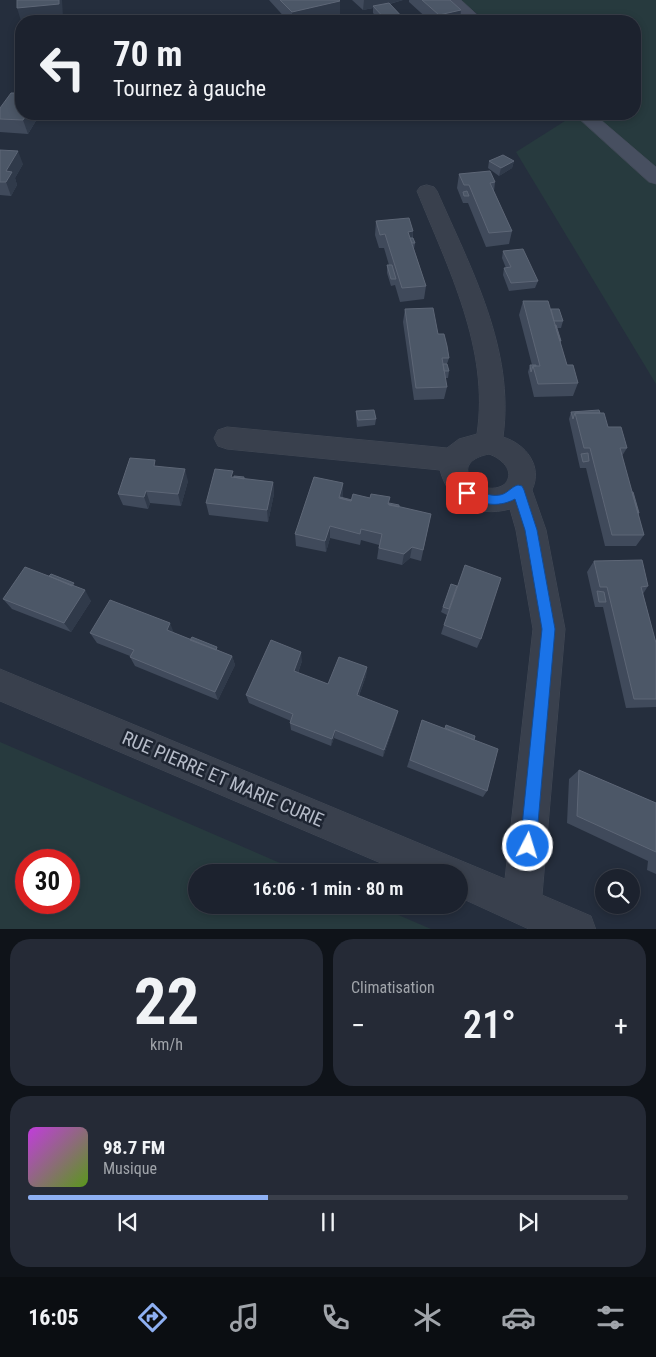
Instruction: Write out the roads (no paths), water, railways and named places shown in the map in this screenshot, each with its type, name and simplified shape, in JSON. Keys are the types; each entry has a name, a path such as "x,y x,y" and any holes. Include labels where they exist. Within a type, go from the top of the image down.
{"main road":[{"path":"451,0 469,15"},
{"path":"590,120 656,178"}],"street":[{"path":"427,191 473,302 485,340 491,379 493,415 489,443"},
{"path":"227,438 454,460"},
{"path":"489,443 511,453 519,461 523,471 522,481 518,490 500,500 489,501 467,493 459,486 452,469 454,460 459,452 467,447 489,443"},
{"path":"518,490 531,530 549,629 522,904"},
{"name":"RUE PIERRE ET MARIE CURIE","path":"0,685 427,864"},
{"path":"468,882 575,929"}]}
